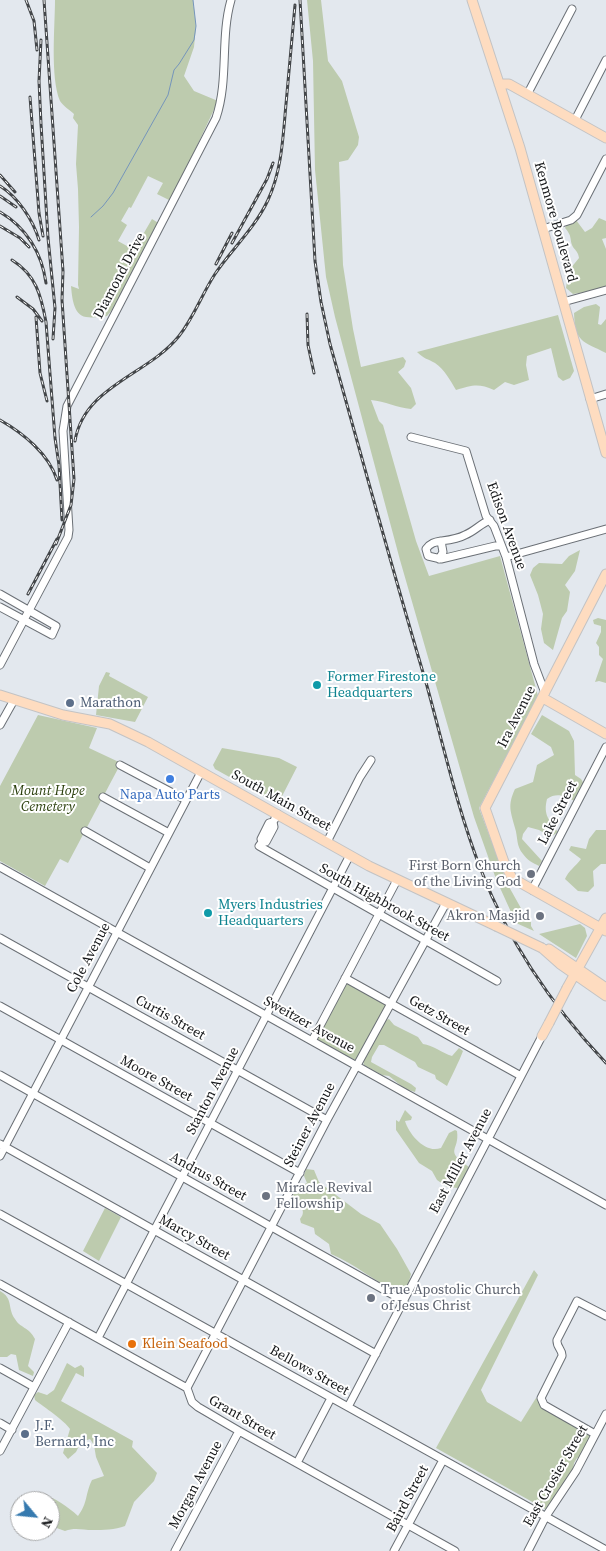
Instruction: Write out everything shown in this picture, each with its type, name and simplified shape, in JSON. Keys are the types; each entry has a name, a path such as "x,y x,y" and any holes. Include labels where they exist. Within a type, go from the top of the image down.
{"main road":[{"name":"Kenmore Boulevard","path":"472,0 520,148 606,453"},
{"path":"500,84 510,84 528,93 606,138"},
{"name":"Ira Avenue","path":"532,890 510,876 486,808 606,574"},
{"name":"South Main Street","path":"0,695 63,714 110,724 202,772 275,818 327,842 397,880 542,948 548,948 606,996"},
{"path":"544,696 606,734"},
{"path":"532,890 603,930"},
{"name":"East Miller Avenue","path":"542,1036 576,971 603,930 606,918"},
{"name":"South Main Street","path":"576,971 606,988"}],"street":[{"name":"Diamond Drive","path":"0,665 66,541 69,530 63,431 65,410 216,118 223,86 228,14 231,0"},
{"path":"528,93 572,9"},
{"path":"575,120 606,60"},
{"path":"543,229 571,220 577,215 606,159"},
{"path":"563,302 606,290"},
{"path":"590,399 606,394"},
{"name":"Edison Avenue","path":"411,437 466,451 486,516 494,526 506,557 544,696"},
{"path":"490,520 464,536 433,543 426,549 428,556 438,559 501,546"},
{"path":"506,557 606,529"},
{"path":"438,559 443,552 441,541"},
{"path":"0,594 56,626 52,635 0,607"},
{"path":"0,725 14,700"},
{"name":"Lake Street","path":"532,890 606,747"},
{"path":"327,842 371,760"},
{"path":"120,765 186,800"},
{"name":"Cole Avenue","path":"0,1156 2,1145 33,1094 202,772"},
{"path":"103,797 169,833"},
{"name":"South Highbrook Street","path":"275,818 269,823 261,839 261,844 333,888 497,981"},
{"path":"85,831 150,868"},
{"name":"Stanton Avenue","path":"98,1338 350,855"},
{"name":"Sweitzer Avenue","path":"0,866 606,1205"},
{"path":"312,1041 397,880"},
{"name":"Steiner Avenue","path":"187,1388 327,1120 446,903"},
{"name":"Curtis Street","path":"0,938 327,1120"},
{"name":"Getz Street","path":"345,978 521,1076"},
{"name":"Moore Street","path":"0,1006 300,1173"},
{"name":"East Miller Avenue","path":"348,1407 542,1036"},
{"name":"Andrus Street","path":"0,1075 404,1301"},
{"name":"Marcy Street","path":"2,1145 376,1354"},
{"name":"Bellows Street","path":"0,1214 606,1550"},
{"name":"Grant Street","path":"0,1284 187,1388 192,1402 238,1432 456,1551"},
{"path":"595,1434 544,1405 542,1396 562,1356 557,1340 576,1302 606,1316"},
{"path":"0,1451 69,1322"},
{"path":"0,1368 34,1387"},
{"path":"297,1463 331,1398"},
{"name":"East Crosier Street","path":"528,1551 546,1516 576,1471 606,1414"},
{"path":"0,1423 12,1430"},
{"name":"Morgan Avenue","path":"175,1551 238,1432"},
{"name":"Baird Street","path":"394,1551 443,1460"}],"green space":[{"path":"55,0 193,0 196,26 194,47 184,76 194,91 218,101 171,201 157,194 163,183 148,176 131,208 129,207 121,221 127,225 118,241 134,250 152,219 160,224 116,305 107,316 82,316 76,309 72,295 71,286 79,289 76,164 78,125 73,118 74,114 60,101 57,91 54,65"},
{"path":"307,0 321,0 328,61 342,81 359,137 358,145 348,160 339,162 343,265 361,367 403,357 406,361 404,367 398,372 411,388 416,404 411,409 371,400 379,421 383,425 416,541 429,576 500,556 538,696 479,808 508,885 527,919 531,922 534,931 516,923 496,879 474,817 400,560 335,317 326,277 315,170 313,61"},
{"path":"599,218 606,221 606,238 602,239 606,249 606,286 604,289 573,294 566,288 567,281 570,276 570,269 579,258 565,228 567,224 576,220 585,232 592,228"},
{"path":"596,304 600,307 598,324 601,325 606,319 606,353 582,340 576,330 574,313 584,307"},
{"path":"558,315 574,371 570,378 563,381 558,377 551,348 527,356 526,365 529,380 514,385 505,382 494,390 484,386 475,386 456,390 442,369 417,352"},
{"path":"580,550 575,571 565,585 570,592 567,611 562,618 553,650 544,643 541,629 543,614 530,575 533,568 539,563 562,564 569,556"},
{"path":"598,618 606,620 606,683 595,682 603,659 599,655 599,647 596,643 601,632 601,626 594,624 593,620"},
{"path":"106,672 110,673 109,676 148,697 135,722 96,715 99,686"},
{"name":"Mount Hope Cemetery","path":"38,715 97,728 89,748 121,763 68,863 60,859 45,886 0,861 0,786"},
{"path":"542,715 569,731 574,741 575,775 584,784 575,801 557,795 547,799 546,813 558,832 551,837 539,830 528,827 523,834 522,839 542,861 539,866 526,858 519,848 510,805 515,789 533,782 537,765 554,755 551,747 531,734"},
{"path":"222,748 279,758 297,767 278,804 215,769 213,765"},
{"path":"596,830 606,830 606,864 601,864 593,871 594,886 588,892 578,891 565,879 581,859 569,850 571,846 586,849 589,839"},
{"path":"580,924 585,928 587,936 576,958 539,934"},
{"path":"347,982 385,1004 386,1007 355,1060 317,1041"},
{"path":"389,1019 394,1025 418,1037 423,1044 452,1056 459,1048 463,1051 447,1086 436,1079 435,1075 418,1067 415,1062 384,1045 379,1045 371,1062 411,1084 416,1088 415,1092 405,1089 389,1076 382,1075 364,1065 363,1060 367,1056 371,1044 386,1020"},
{"path":"405,1110 412,1117 411,1120 405,1121 410,1132 424,1146 435,1149 441,1148 449,1133 457,1131 455,1153 469,1167 458,1188 447,1187 437,1180 432,1171 419,1163 396,1130 396,1120 399,1122"},
{"path":"306,1169 314,1170 319,1182 361,1214 380,1224 411,1274 407,1289 400,1292 391,1288 331,1254 329,1244 315,1234 314,1228 301,1223 300,1219 303,1210 292,1197 296,1188 307,1183 304,1176"},
{"path":"105,1208 121,1217 99,1261 83,1251"},
{"path":"534,1270 538,1275 481,1390 487,1402 521,1422 536,1398 543,1407 589,1433 591,1437 580,1457 574,1463 573,1471 548,1508 545,1509 436,1448"},
{"path":"0,1291 9,1300 17,1322 30,1332 35,1339 28,1366 34,1372 33,1376 19,1370 16,1355 11,1354 7,1357 0,1357"},
{"path":"67,1363 75,1368 81,1365 84,1368 84,1377 76,1373 61,1401 133,1441 132,1447 157,1473 154,1481 134,1502 125,1526 105,1530 75,1529 65,1531 60,1529 60,1502 78,1516 92,1480 104,1476 96,1457 94,1445 90,1439 81,1442 76,1452 68,1459 63,1453 70,1429 35,1400 34,1395 38,1392 47,1395 54,1390"}],"waterway":[{"path":"91,217 113,193 168,95 174,70 194,40 196,26 193,0"}],"railway":[{"path":"26,0 34,21 37,50"},
{"path":"44,0 63,271 62,300 74,479 71,505 56,544"},
{"path":"300,0 315,261 321,302 330,344 458,802 492,897 519,948 551,997 606,1063"},
{"path":"75,441 81,422 91,407 104,394 151,361 179,336 215,274 263,210 273,189 281,153 295,5"},
{"path":"41,40 39,81 48,238 55,308 53,339"},
{"path":"30,97 39,213 43,236"},
{"path":"232,243 267,179 273,163"},
{"path":"0,175 15,192"},
{"path":"0,186 19,203 33,225 39,240"},
{"path":"0,196 16,207"},
{"path":"0,212 18,225 37,251 46,283"},
{"path":"0,226 20,238 29,247"},
{"path":"216,264 232,233"},
{"path":"12,260 27,272 36,286 46,322 62,520"},
{"path":"17,297 33,309 42,321"},
{"path":"307,314 308,345 314,373"},
{"path":"36,317 40,373 47,401"},
{"path":"0,420 26,438 42,453 57,480"},
{"path":"28,594 57,539"}],"place":[{"name":"Former Firestone Headquarters","path":"317,685"},
{"name":"Marathon","path":"70,703"},
{"name":"Napa Auto Parts","path":"170,779"},
{"name":"First Born Church of the Living God","path":"531,874"},
{"name":"Myers Industries Headquarters","path":"208,913"},
{"name":"Akron Masjid","path":"540,916"},
{"name":"Miracle Revival Fellowship","path":"266,1196"},
{"name":"True Apostolic Church of Jesus Christ","path":"371,1298"},
{"name":"Klein Seafood","path":"132,1344"},
{"name":"J.F. Bernard, Inc","path":"25,1434"}]}
